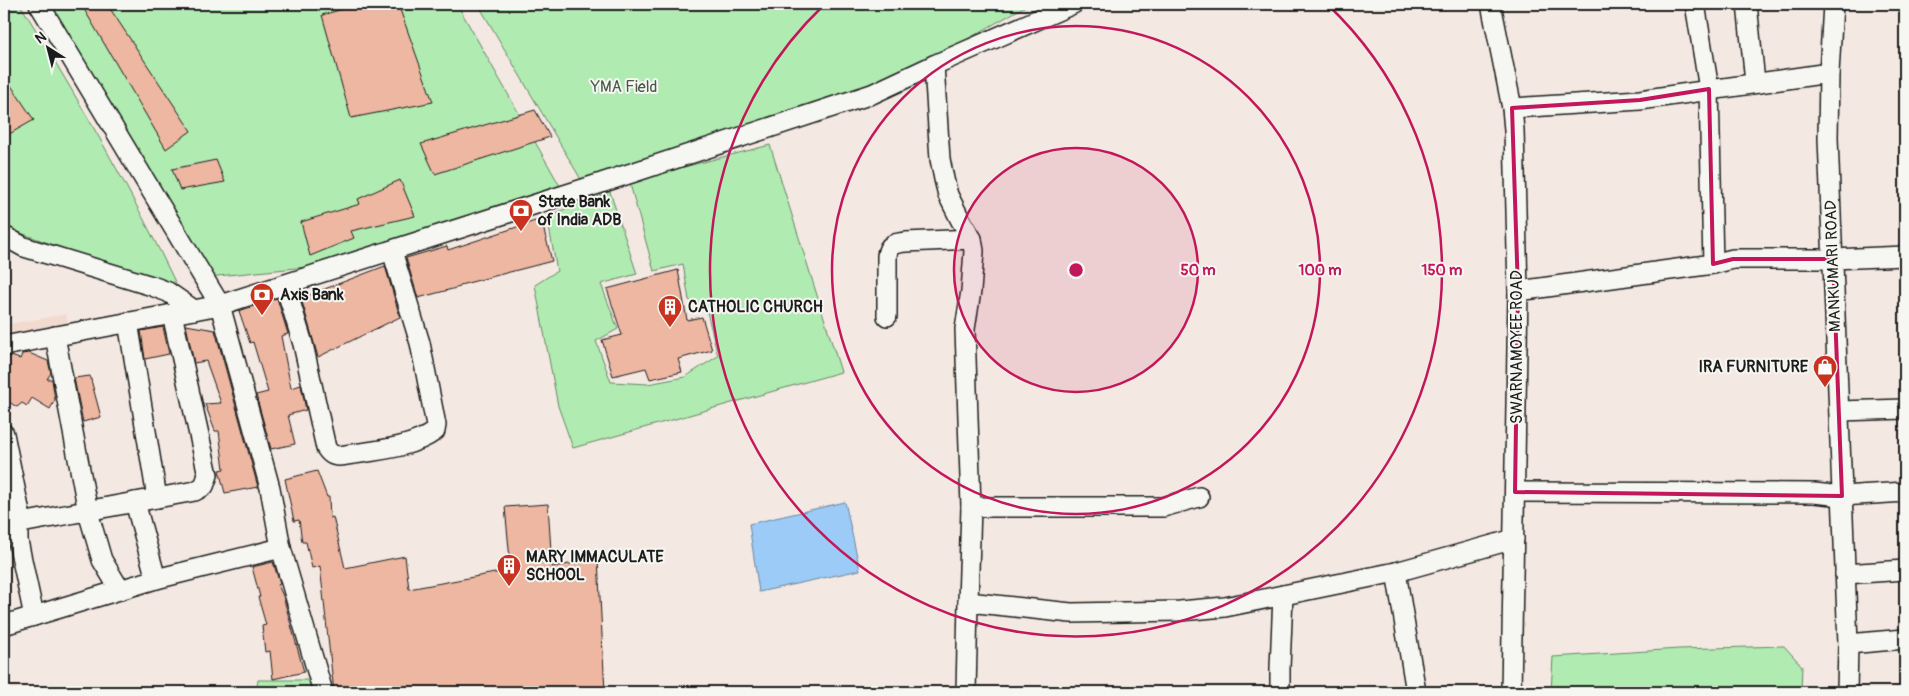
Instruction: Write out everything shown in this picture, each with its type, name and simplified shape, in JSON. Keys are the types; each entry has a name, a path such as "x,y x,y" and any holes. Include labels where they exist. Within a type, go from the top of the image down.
{"street":[{"path":"39,4 220,305 270,488 281,548 323,692"},
{"path":"4,346 220,305 285,285 872,94 1073,4"},
{"name":"SWARNAMOYEE ROAD","path":"1491,4 1512,108 1518,291 1511,692"},
{"path":"1694,4 1709,89 1713,264"},
{"path":"1746,4 1756,82"},
{"name":"MANKUMARI ROAD","path":"1833,4 1828,138 1848,644 1847,692"},
{"path":"934,65 940,159 944,179 948,196 972,239 974,251 965,329 971,507 966,692"},
{"path":"1512,108 1640,100 1829,73"},
{"path":"4,236 24,247 168,292 194,310"},
{"path":"887,316 886,256 891,246 906,242 972,239"},
{"path":"285,285 303,344 326,448 329,453 335,456 350,454 423,440 435,432 436,425 420,343 392,250"},
{"path":"1518,291 1713,264 1732,259 1833,259 1905,256"},
{"path":"21,523 88,512 201,489 206,483 208,476 172,314"},
{"path":"128,322 157,498"},
{"path":"55,336 88,512 102,560 120,590"},
{"path":"1838,411 1905,409"},
{"path":"4,434 21,523 18,531 18,541 34,616"},
{"path":"1515,492 1804,493 1842,496 1905,492"},
{"path":"971,507 1163,507 1199,497"},
{"path":"135,502 156,578"},
{"path":"968,602 1071,613 1180,611 1225,607 1396,572 1514,539"},
{"path":"4,625 156,578 281,548"},
{"path":"1845,574 1905,570"},
{"path":"1396,572 1416,692"},
{"path":"1280,692 1283,595"},
{"path":"1848,644 1905,639"}],"highlighted area":[{"path":"1709,89 1713,264 1733,259 1833,259 1842,496 1515,492 1518,291 1512,108 1640,100"}],"shaded area":[{"path":"66,314 69,330 4,341 4,325"}],"green space":[{"path":"4,4 20,4 103,145 179,290 4,227"},
{"path":"38,4 457,4 560,186 306,267 198,278"},
{"name":"YMA Field","path":"478,4 1029,4 872,94 586,188"},
{"path":"770,145 841,372 573,448 558,406 535,285 557,271 547,216 610,192 637,274 601,284 618,329 596,341 611,382 648,384 685,377 718,356 707,312 689,300 683,264 654,271 630,184 680,168"},
{"path":"1784,646 1802,666 1801,692 1551,692 1553,657 1679,649"},
{"path":"258,680 309,680 312,692 256,692"}],"water":[{"path":"845,502 860,570 759,592 749,524"}],"building":[{"path":"81,4 107,4 191,131 166,149"},
{"path":"360,4 398,4 433,102 351,118 322,15"},
{"path":"4,75 34,120 4,137"},
{"path":"535,110 550,137 435,174 421,144"},
{"path":"216,160 225,182 180,190 172,169"},
{"path":"400,180 415,216 351,231 354,238 310,256 301,222 360,204 358,199"},
{"path":"541,219 552,261 418,298 406,258 447,246 448,250"},
{"path":"385,266 400,317 318,357 301,298"},
{"name":"CATHOLIC CHURCH","path":"678,270 687,320 702,317 712,350 678,359 682,372 650,379 646,368 613,376 602,340 622,335 607,289"},
{"path":"277,298 288,334 281,336 291,388 301,385 306,410 288,415 295,444 271,449 256,395 268,392 253,342 250,343 239,311"},
{"path":"186,325 215,330 258,487 225,493 219,470 224,469 219,431 215,431 205,404 221,403 206,361 194,363"},
{"path":"163,327 169,354 145,359 141,331"},
{"path":"29,353 48,361 51,373 47,379 52,379 55,400 50,409 32,398 27,406 22,403 17,407 4,399 4,357 11,356 20,359 22,354"},
{"path":"90,376 101,417 83,422 74,378"},
{"name":"MARY IMMACULATE SCHOOL","path":"317,471 327,497 329,497 330,518 333,517 345,568 405,556 409,589 511,570 505,507 548,504 552,567 598,559 605,692 334,692 320,566 312,568 306,542 302,542 299,520 294,521 285,479"},
{"path":"273,562 304,672 273,679 270,651 265,652 262,626 266,625 252,567"}],"place":[{"name":"State Bank of India ADB","path":"521,232"},
{"name":"Axis Bank","path":"262,316"},
{"name":"CATHOLIC CHURCH","path":"670,328"},
{"name":"IRA FURNITURE","path":"1825,388"},
{"name":"MARY IMMACULATE SCHOOL","path":"509,587"}]}
